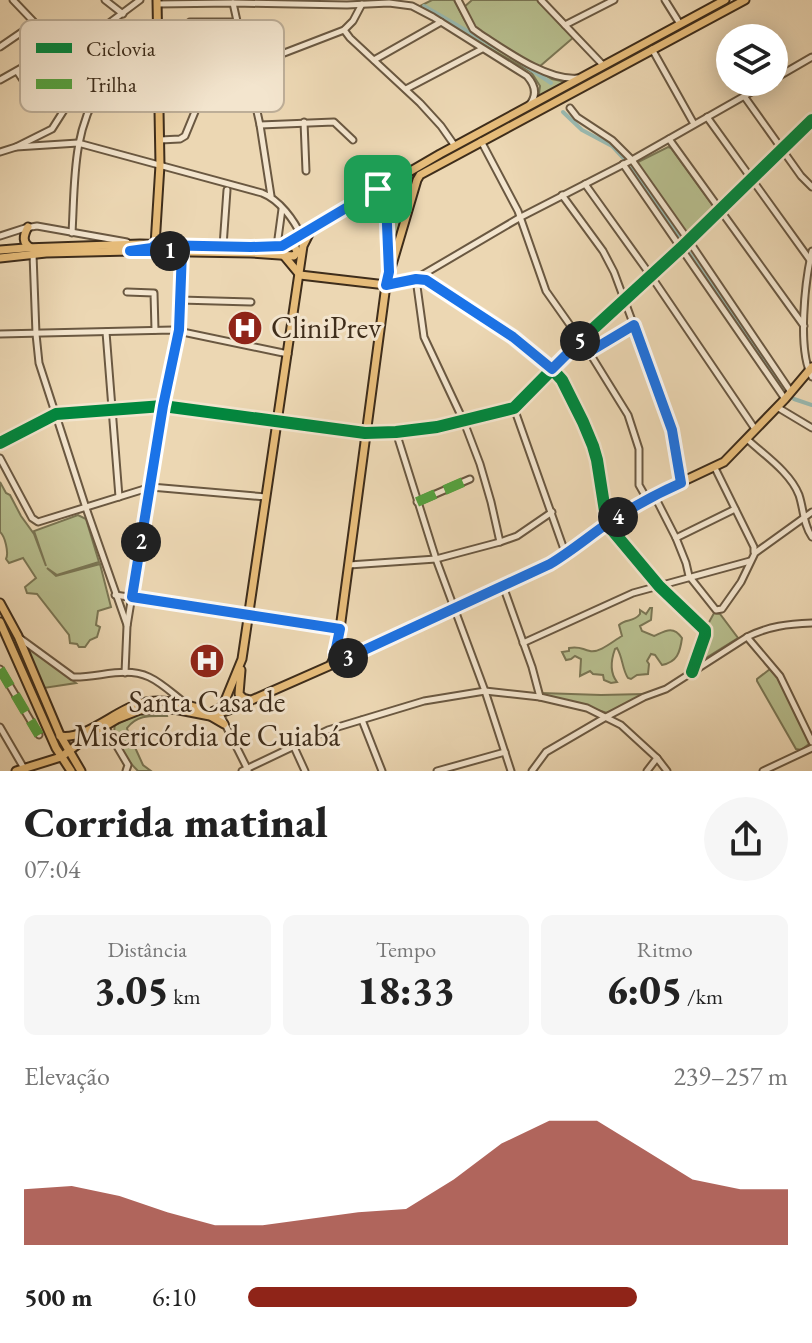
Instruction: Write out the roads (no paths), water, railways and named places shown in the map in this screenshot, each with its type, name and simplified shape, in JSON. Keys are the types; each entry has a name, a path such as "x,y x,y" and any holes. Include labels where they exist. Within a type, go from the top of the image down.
{"main road":[{"path":"281,245 455,146 725,0"},
{"path":"329,666 340,629 386,285 414,185 420,175 745,0"},
{"path":"155,245 159,112"},
{"path":"378,189 386,201 389,272"},
{"path":"250,700 239,694 242,659 303,246 313,226"},
{"path":"28,227 24,240 34,253"},
{"path":"0,250 34,253 182,251 291,257 297,252 294,245 140,244 34,253 0,258"},
{"path":"130,251 155,245"},
{"path":"283,255 300,275 386,285"},
{"path":"60,736 67,738 77,735 118,712 156,701 174,701 215,714 347,658 550,564 651,497 715,468 731,457 811,370"},
{"path":"0,603 18,636 68,752 71,771"},
{"path":"1,626 81,771"},
{"path":"335,653 347,658"},
{"path":"215,714 224,703 242,659"},
{"path":"22,770 68,752 105,726 140,710 174,701 215,714 224,724"}],"street":[{"path":"13,0 32,20"},
{"path":"105,0 123,14"},
{"path":"115,20 140,0"},
{"path":"412,6 422,0"},
{"path":"458,0 473,29 480,34 546,73 562,78 582,77"},
{"path":"541,0 603,65"},
{"path":"565,25 614,0"},
{"path":"665,0 680,24"},
{"path":"157,2 363,2 412,6 525,74 533,83 534,97 522,110"},
{"path":"284,53 344,30 363,2"},
{"path":"233,3 237,20"},
{"path":"374,60 441,22"},
{"path":"344,30 406,89 441,126 455,146"},
{"path":"0,47 20,33"},
{"path":"406,89 483,48"},
{"path":"652,49 694,124"},
{"path":"788,71 812,57"},
{"path":"0,80 20,69"},
{"path":"17,71 20,76"},
{"path":"416,279 519,218 632,160 744,96 812,187"},
{"path":"570,108 632,160 790,391"},
{"path":"0,152 52,129 63,112"},
{"path":"72,233 78,143 89,112"},
{"path":"160,140 185,136 195,112"},
{"path":"257,112 271,197"},
{"path":"707,117 810,260"},
{"path":"0,443 56,414 163,406 365,433 396,432 464,422 514,408 812,120"},
{"path":"304,122 306,171"},
{"path":"260,125 334,122 353,140"},
{"path":"669,139 804,326"},
{"path":"481,141 519,218 546,291 628,415 640,458 639,485 651,497 676,538 689,576 714,609 722,609 732,596 755,553 812,512"},
{"path":"16,147 78,143 271,197 302,234 303,246"},
{"path":"623,164 781,401 812,428"},
{"path":"585,184 755,429"},
{"path":"223,246 227,190"},
{"path":"562,195 603,251 614,272 672,430 681,483"},
{"path":"281,245 282,208"},
{"path":"0,236 37,226 140,244"},
{"path":"125,673 127,626 163,406 179,330 182,251"},
{"path":"811,370 805,355 804,326 812,251"},
{"path":"34,253 39,363 127,626"},
{"path":"416,279 424,337 464,422 488,489 500,542"},
{"path":"386,285 426,280 513,337 562,380 593,446 607,524 659,586 705,630 692,672"},
{"path":"127,292 154,293 155,330"},
{"path":"180,300 251,302"},
{"path":"589,352 634,325"},
{"path":"0,334 179,330 288,354"},
{"path":"106,332 119,497"},
{"path":"514,408 566,555"},
{"path":"396,432 436,559 511,771"},
{"path":"747,439 788,476 800,497 803,519 812,537"},
{"path":"0,458 28,512 36,521 43,522 151,487 266,497"},
{"path":"715,468 755,553"},
{"path":"417,502 470,479"},
{"path":"676,538 735,509"},
{"path":"348,565 436,559 517,536 552,512"},
{"path":"523,643 633,593 750,561"},
{"path":"503,585 540,697"},
{"path":"115,595 340,629"},
{"path":"532,771 546,752 644,697 666,689 747,637 782,624 812,623"},
{"path":"18,636 73,677 125,673 147,676 174,701"},
{"path":"747,637 780,676 811,741 763,771"},
{"path":"0,669 39,735"},
{"path":"224,724 245,770 328,730 424,701 485,691 540,697 587,708 621,725 667,771"},
{"path":"362,720 382,771"},
{"path":"105,726 127,770"},
{"path":"0,727 22,770"},
{"path":"294,747 305,771"},
{"path":"437,771 506,752"},
{"path":"647,771 657,758"}],"waterway":[{"path":"370,1 383,1"},
{"path":"424,6 498,49"},
{"path":"523,64 551,83"},
{"path":"563,112 582,130 612,146 626,161"},
{"path":"631,168 683,243"},
{"path":"687,250 785,392"},
{"path":"794,399 812,405"}],"place":[{"name":"CliniPrev","path":"245,328"},
{"name":"Santa Casa de Misericórdia de Cuiabá","path":"207,661"}]}
